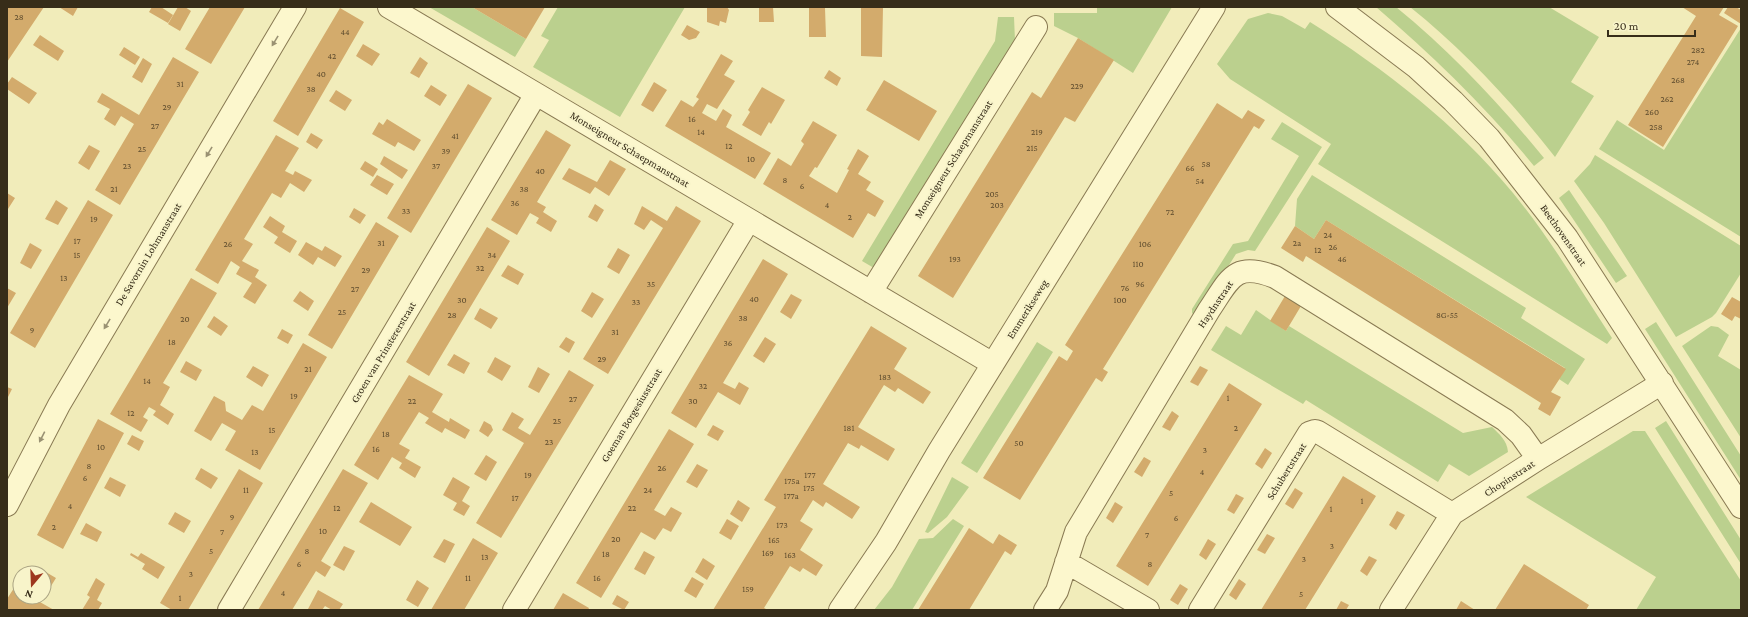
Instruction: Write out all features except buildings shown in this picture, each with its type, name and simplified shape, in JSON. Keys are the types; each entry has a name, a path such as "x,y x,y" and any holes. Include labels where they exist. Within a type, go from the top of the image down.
{"street":[{"name":"De Savornin Lohmanstraat","path":"7,505 59,405 295,7"},
{"name":"Monseigneur Schaepmanstraat","path":"389,7 993,364"},
{"name":"Emmerikseweg","path":"840,610 886,542 993,364 1214,7"},
{"name":"Beethovenstraat","path":"1337,7 1416,67 1453,101 1489,138 1567,238 1741,507"},
{"name":"Monseigneur Schaepmanstraat","path":"871,292 1036,27"},
{"name":"Groen van Prinstererstraat","path":"229,610 536,94"},
{"name":"Goeman Borgesiusstraat","path":"514,610 749,220"},
{"name":"Haydnstraat","path":"1045,610 1057,590 1076,532 1209,310 1230,279 1239,273 1248,270 1262,272 1276,277 1505,420 1521,435 1538,459"},
{"name":"Chopinstraat","path":"1391,610 1452,514 1662,383"},
{"name":"Schubertstraat","path":"1200,610 1309,433 1312,431 1318,432 1452,514"},
{"path":"1066,562 1148,610"}],"green space":[{"path":"429,7 472,7 526,39 515,57"},
{"path":"558,7 685,7 620,117 533,67 549,40 541,36"},
{"path":"1097,7 1172,7 1133,73 1078,38 1054,26 1054,13 1097,13"},
{"path":"1376,7 1396,7 1416,24 1474,79 1544,158 1534,166 1516,144 1459,83"},
{"path":"1410,7 1549,7 1599,37 1571,82 1594,96 1555,157 1505,97 1469,59"},
{"path":"1268,13 1282,16 1305,29 1310,22 1338,40 1366,59 1418,99 1468,144 1527,210 1612,338 1607,344 1318,164 1331,144 1230,79 1217,64 1248,19"},
{"path":"998,17 1014,17 1015,41 874,268 862,261 995,41"},
{"path":"1741,28 1741,237 1599,149 1617,120 1664,150"},
{"path":"1282,122 1322,147 1255,251 1248,250 1236,254 1198,314 1194,315 1192,313 1192,309 1233,244 1248,241 1299,156 1271,139"},
{"path":"1595,155 1741,246 1741,273 1712,317 1676,337 1604,223 1574,181 1590,164"},
{"path":"1312,175 1526,308 1521,318 1585,359 1568,385 1559,379 1565,368 1326,220 1314,239 1295,226 1297,199"},
{"path":"1569,190 1627,276 1616,283 1559,198"},
{"path":"1256,310 1286,331 1289,326 1463,433 1492,427 1504,441 1508,452 1469,476 1449,464 1438,482 1306,400 1303,404 1211,350 1226,326 1241,335"},
{"path":"1656,322 1741,456 1741,480 1645,329"},
{"path":"1711,326 1718,327 1729,335 1718,356 1741,370 1741,438 1682,346"},
{"path":"1037,342 1053,352 977,473 961,463"},
{"path":"1666,421 1741,540 1741,564 1655,428"},
{"path":"1633,431 1645,431 1741,581 1741,610 1636,610 1656,577 1526,497"},
{"path":"952,477 969,487 947,517 928,533 925,532"},
{"path":"953,519 964,526 912,610 874,610 892,587 919,539 933,538"}]}
